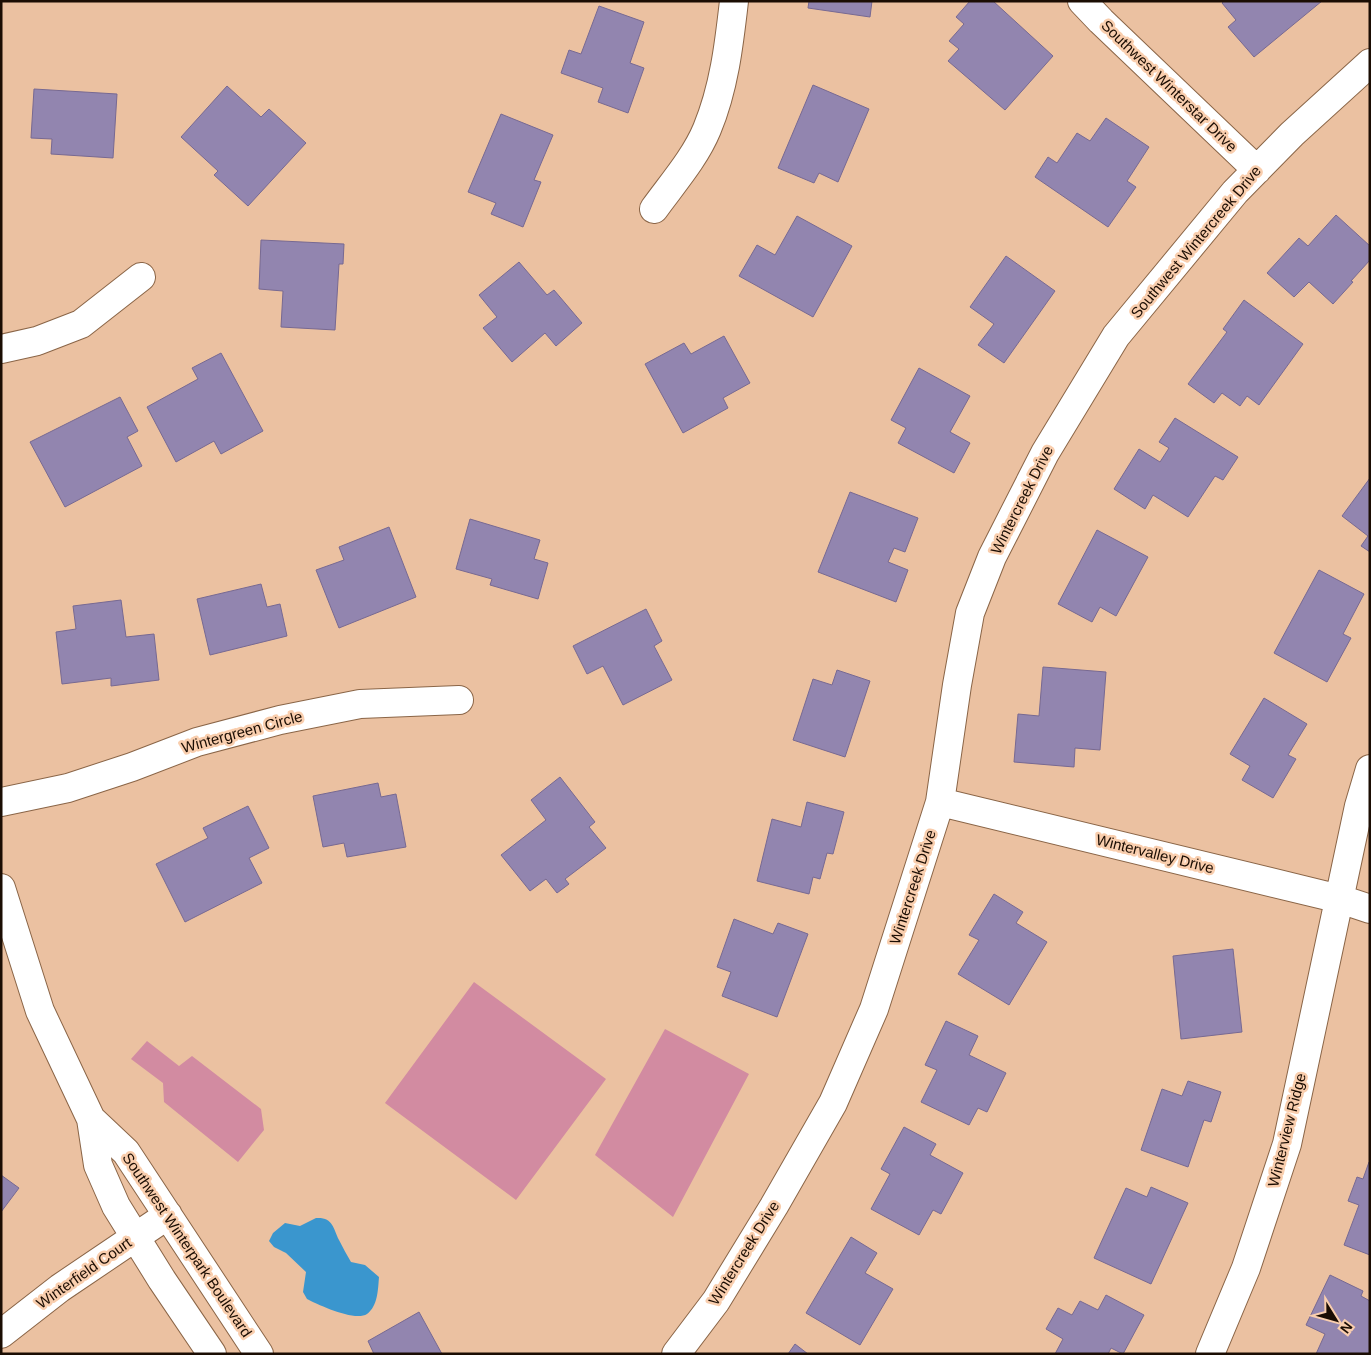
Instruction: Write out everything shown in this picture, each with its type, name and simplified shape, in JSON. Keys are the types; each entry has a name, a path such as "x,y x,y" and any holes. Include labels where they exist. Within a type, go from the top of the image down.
{"street":[{"path":"654,209 682,171 706,130 719,97 727,61 734,1"},
{"name":"Southwest Winterstar Drive","path":"1082,1 1257,170"},
{"name":"Southwest Wintercreek Drive","path":"1081,394 1116,336 1235,192 1292,134 1370,63"},
{"path":"1,349 37,341 81,324 141,277"},
{"name":"Wintercreek Drive","path":"676,1354 716,1301 774,1206 833,1103 874,1010 940,802 957,685 970,613 992,557 1045,452 1081,394"},
{"name":"Wintergreen Circle","path":"1,802 68,788 132,767 197,742 280,720 360,704 460,700"},
{"name":"Winterview Ridge","path":"1210,1354 1246,1268 1287,1144 1359,806 1370,769"},
{"name":"Wintervalley Drive","path":"940,802 1340,899 1370,909"},
{"name":"Southwest Winterpark Boulevard","path":"1,888 40,1011 91,1119 98,1164 116,1206 162,1280 212,1354"},
{"name":"Southwest Winterpark Boulevard","path":"91,1119 126,1152 259,1354"},
{"name":"Winterfield Court","path":"1,1334 60,1288 168,1215"}],"shaded area":[{"path":"474,982 606,1079 516,1200 385,1103"},
{"path":"665,1029 749,1074 673,1217 595,1155"},
{"path":"147,1041 179,1066 192,1056 261,1109 264,1130 238,1162 164,1102 163,1083 131,1059"}],"water":[{"path":"316,1218 326,1219 332,1224 351,1262 365,1265 379,1277 375,1302 371,1311 367,1314 354,1316 346,1314 307,1299 303,1292 306,1272 286,1253 274,1247 269,1241 273,1233 285,1223 300,1226"}],"building":[{"path":"809,1 872,1 870,17 808,8"},
{"path":"970,1 993,1 1053,56 1005,110 948,61 959,49 949,41 964,24 956,17"},
{"path":"1224,1 1322,1 1254,57 1228,27 1236,20 1222,3"},
{"path":"599,6 644,22 630,63 644,68 628,113 598,102 603,88 561,73 569,50 581,54"},
{"path":"813,85 869,109 838,182 819,173 814,183 778,168"},
{"path":"227,86 261,117 269,109 306,143 248,206 214,175 218,171 181,137"},
{"path":"34,89 117,94 113,158 51,154 52,139 31,138"},
{"path":"501,114 553,135 534,180 541,182 523,227 491,214 496,203 468,192"},
{"path":"1106,118 1149,147 1127,181 1136,187 1108,227 1035,177 1048,157 1057,163 1077,133 1090,141"},
{"path":"1336,215 1370,246 1370,260 1333,304 1309,282 1294,297 1267,273 1299,238 1308,246"},
{"path":"797,216 852,246 813,317 739,276 757,245 775,255"},
{"path":"261,240 344,244 343,264 339,264 335,330 281,327 283,291 259,289"},
{"path":"1006,256 1055,291 1004,363 978,345 994,324 970,307"},
{"path":"519,262 547,295 554,290 582,323 556,346 545,333 512,362 483,328 497,317 479,295"},
{"path":"1244,300 1303,344 1259,405 1247,396 1240,406 1222,393 1214,403 1188,384 1227,332 1223,329"},
{"path":"724,336 750,383 723,398 728,408 683,433 645,364 684,343 691,354"},
{"path":"221,353 263,431 221,454 214,441 176,462 147,407 198,379 192,368"},
{"path":"919,368 970,396 950,432 970,443 954,473 898,443 906,428 891,420"},
{"path":"120,397 138,431 127,437 142,466 65,507 30,442"},
{"path":"1175,418 1238,457 1223,480 1215,476 1188,517 1153,495 1145,509 1114,489 1139,449 1160,462 1169,448 1159,442"},
{"path":"1370,478 1370,552 1361,546 1368,536 1342,516"},
{"path":"850,492 918,518 905,552 894,548 888,562 908,570 896,602 818,572"},
{"path":"470,519 540,540 534,559 548,563 538,599 490,585 492,579 456,569"},
{"path":"389,527 416,597 339,628 316,570 344,560 339,547"},
{"path":"1097,530 1148,557 1116,616 1100,607 1092,622 1058,604"},
{"path":"1319,570 1364,594 1343,634 1351,638 1327,682 1274,653"},
{"path":"261,584 267,607 280,604 287,636 210,655 197,599"},
{"path":"121,600 126,637 154,634 159,680 111,686 111,678 62,684 56,632 76,629 73,606"},
{"path":"646,609 662,641 654,646 672,680 623,705 603,666 587,674 573,646"},
{"path":"1043,667 1106,672 1100,750 1075,748 1074,767 1014,762 1018,714 1039,716"},
{"path":"837,670 870,681 845,757 793,740 813,679 832,685"},
{"path":"1264,698 1307,724 1288,755 1296,759 1273,798 1242,780 1250,766 1230,754"},
{"path":"560,777 595,822 589,827 606,848 565,879 569,884 557,893 546,879 530,891 501,855 546,820 531,800"},
{"path":"378,783 381,797 396,794 406,847 347,857 344,843 323,847 313,796"},
{"path":"807,802 844,812 833,854 827,853 820,879 813,877 809,894 757,881 772,819 801,827"},
{"path":"248,806 269,848 249,858 262,883 185,922 156,864 208,838 203,828"},
{"path":"994,894 1023,912 1016,923 1047,942 1009,1005 958,974 979,940 969,935"},
{"path":"734,919 773,934 778,923 808,934 777,1017 722,996 731,972 717,967"},
{"path":"1233,949 1242,1032 1181,1039 1173,956"},
{"path":"946,1021 978,1036 969,1055 1006,1073 987,1112 978,1108 969,1125 921,1102 937,1070 925,1065"},
{"path":"1188,1081 1221,1092 1211,1122 1204,1120 1188,1167 1141,1150 1162,1089 1182,1096"},
{"path":"904,1127 936,1144 930,1155 963,1173 941,1214 933,1210 919,1235 871,1209 890,1174 881,1169"},
{"path":"1369,1162 1370,1255 1344,1245 1359,1205 1348,1201 1357,1177 1363,1179"},
{"path":"1,1175 19,1188 1,1212"},
{"path":"1151,1187 1188,1203 1151,1284 1094,1258 1126,1188 1147,1197"},
{"path":"851,1237 877,1253 865,1273 893,1289 860,1345 806,1313"},
{"path":"1330,1275 1363,1291 1361,1296 1370,1301 1370,1354 1316,1354 1325,1334 1306,1325"},
{"path":"1106,1295 1144,1315 1123,1354 1111,1348 1108,1354 1055,1354 1063,1339 1046,1329 1058,1308 1072,1315 1080,1301 1098,1310"},
{"path":"419,1312 442,1354 374,1354 368,1341"},
{"path":"795,1344 808,1354 788,1354"}]}
